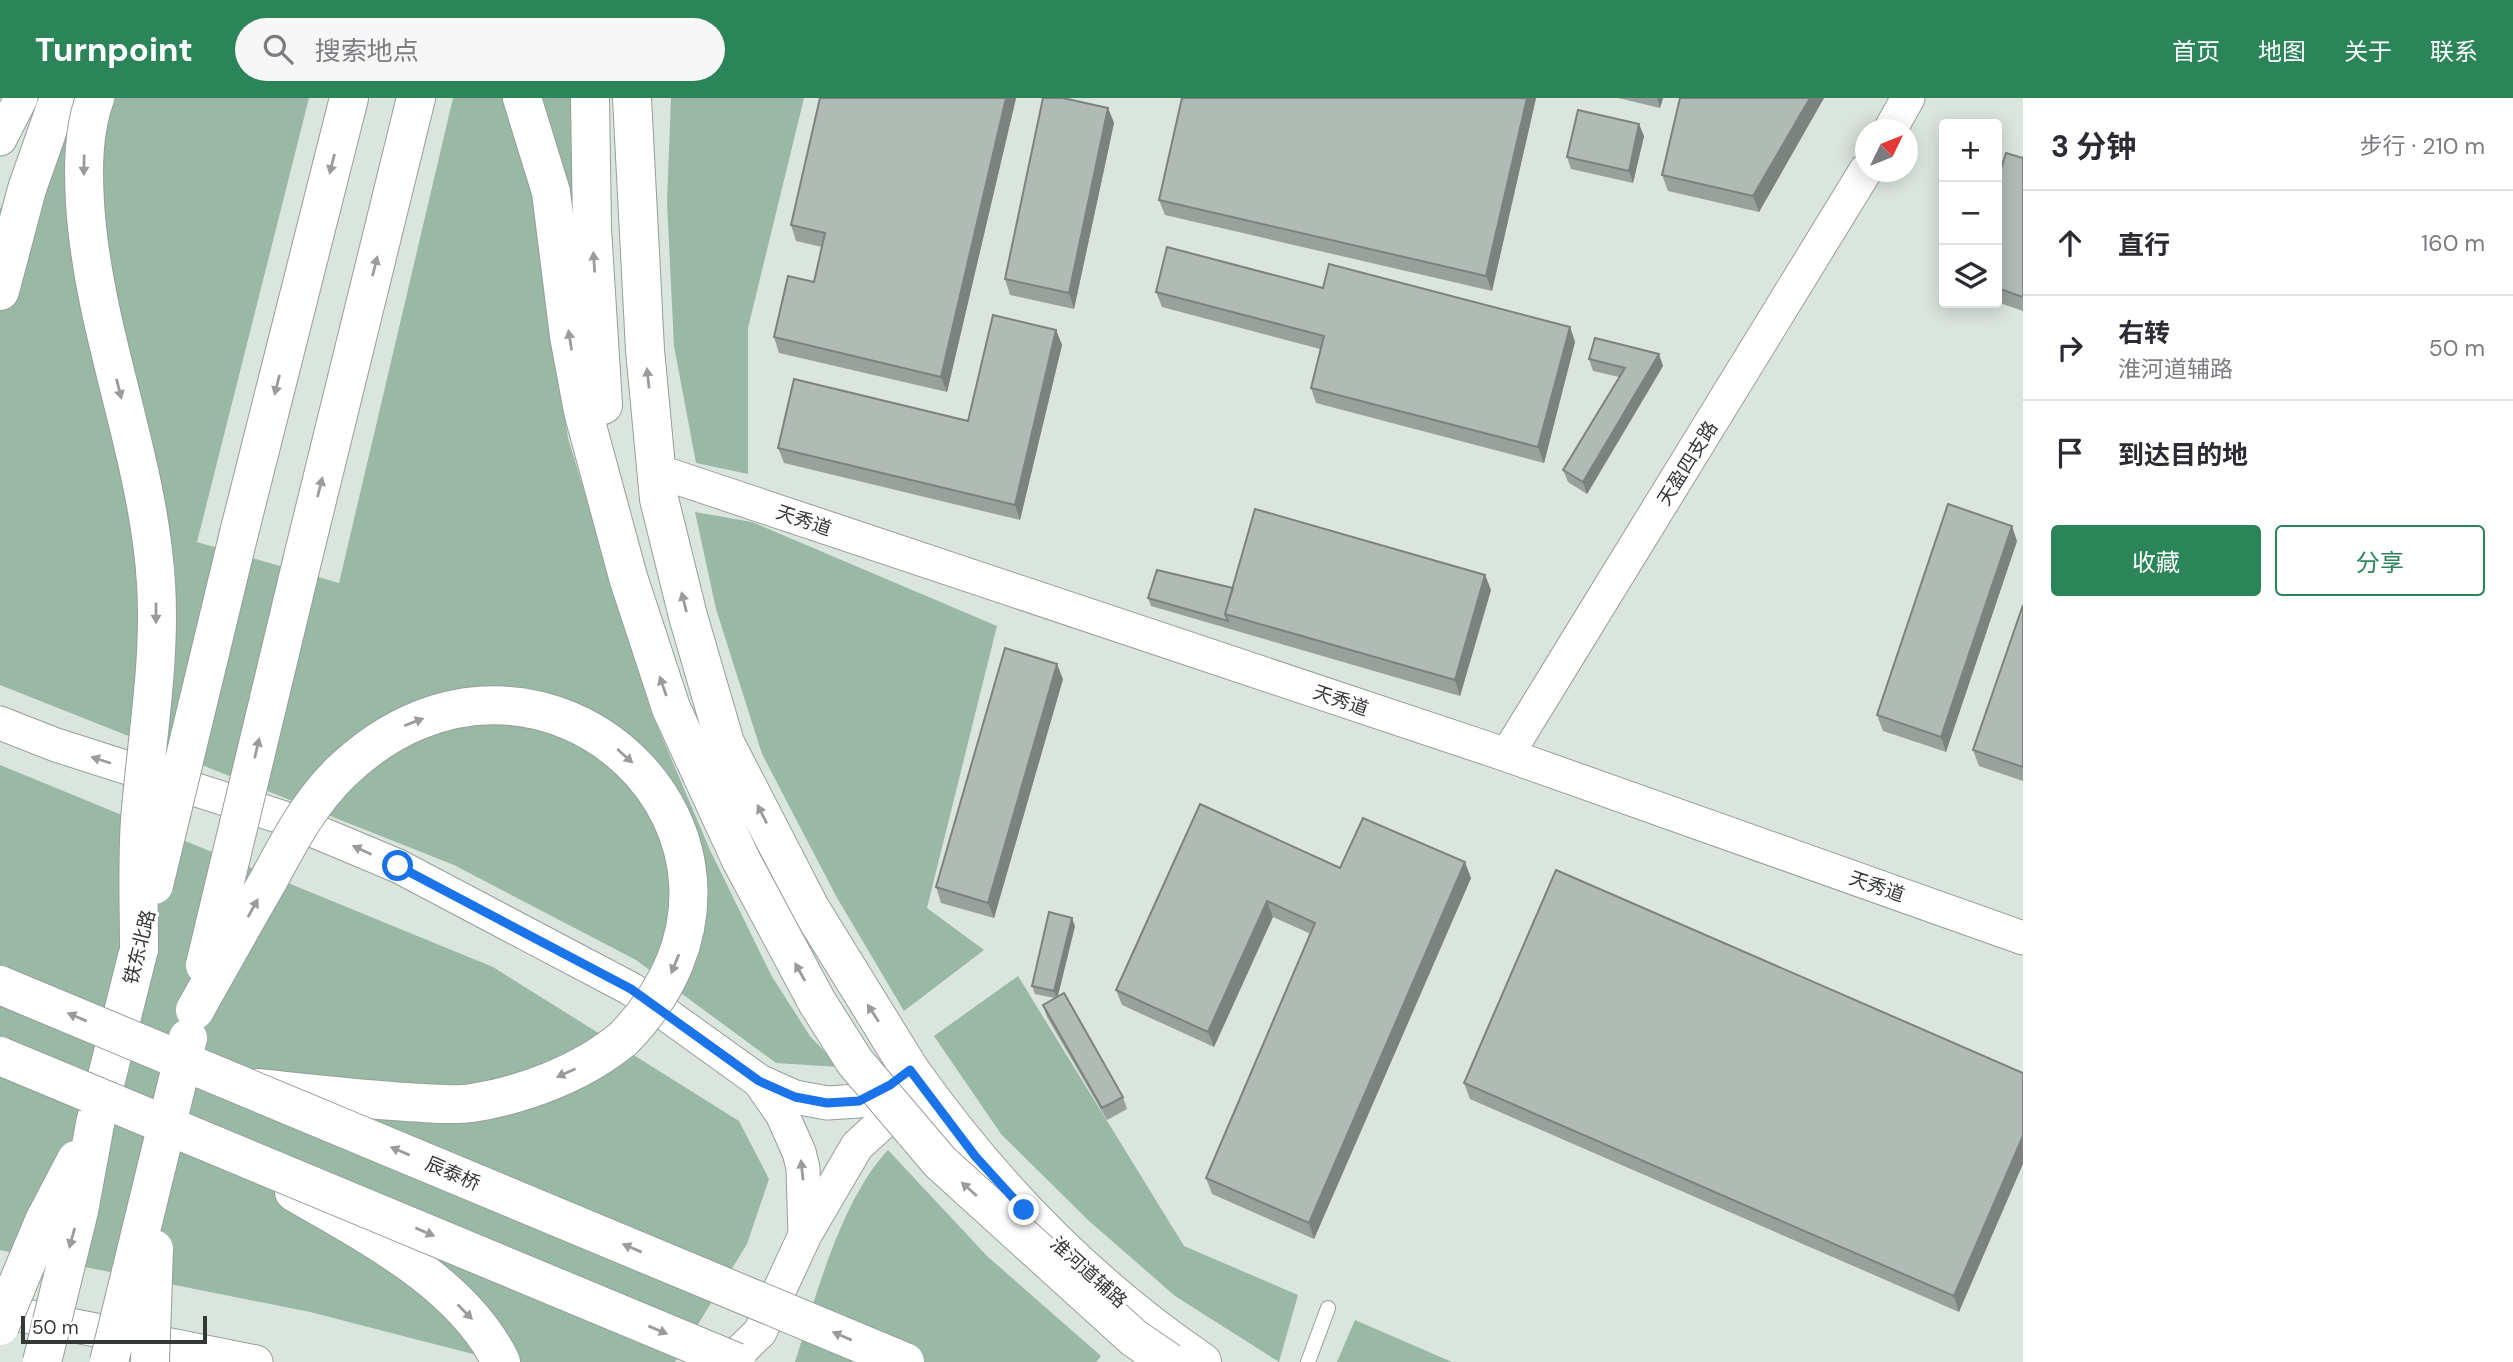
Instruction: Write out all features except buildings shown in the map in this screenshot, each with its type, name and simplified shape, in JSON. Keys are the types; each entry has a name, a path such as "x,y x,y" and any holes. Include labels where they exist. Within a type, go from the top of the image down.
{"main road":[{"path":"0,291 27,189 59,98"},
{"path":"95,98 84,159 87,227 100,313 144,493 153,540 156,586 157,626 140,825 139,949"},
{"name":"铁东北路","path":"42,1362 79,1211 95,1124 239,533 349,98"},
{"path":"109,1362 416,98"},
{"path":"522,98 551,192 571,348 583,411 648,644 671,708 778,931 855,1062 940,1162 1134,1338 1169,1362"},
{"path":"590,98 592,229 609,501"},
{"name":"淮河道辅路","path":"632,98 645,350 659,499 684,603 725,743 810,908 916,1078 975,1156 1058,1244 1140,1318 1202,1362"},
{"path":"195,1010 305,814 342,771 383,738 407,724 476,705 526,706 552,713 603,738 644,773 663,799 684,851 686,914 681,944 665,986 653,1006 611,1049 537,1085 471,1103 380,1100 247,1088"},
{"name":"辰泰桥","path":"0,985 905,1362"},
{"path":"0,1056 736,1362"},
{"path":"0,1325 44,1222 95,1124"},
{"path":"204,1139 390,1249 468,1314 491,1342 501,1362"},
{"path":"150,1362 158,1165"}],"street":[{"path":"0,139 21,98"},
{"path":"1896,119 1908,98"},
{"name":"天盈四支路","path":"1507,755 1859,182"},
{"name":"天秀道","path":"657,471 1507,755 2023,938"},
{"path":"0,723 56,746 281,817 398,866 631,989 759,1081 802,1099 841,1103 873,1096 916,1078"},
{"path":"729,1362 757,1347 805,1235 857,1146 901,1103 916,1078"},
{"path":"759,1081 782,1114 799,1152 803,1168 805,1235"},
{"path":"0,1311 256,1362"}],"lane":[{"path":"1308,1362 1328,1308"}],"green space":[{"path":"76,98 309,98 197,542 339,583 453,98 575,98 576,167 555,348 568,438 651,711 710,850 771,975 810,1036 839,1067 776,1063 636,960 454,865 0,685 0,209"},
{"path":"671,98 804,98 748,328 748,474 696,463 674,346 667,202"},
{"path":"695,512 752,522 997,626 927,908 984,950 904,1011 836,896 762,754 716,609"},
{"path":"0,765 493,967 739,1121 769,1179 747,1244 675,1362 504,1362 310,1312 0,1250"},
{"path":"1018,976 1184,1246 1298,1295 1279,1362 1175,1296 1088,1220 1001,1134 934,1036"},
{"path":"888,1150 987,1256 1101,1356 1096,1362 795,1362 821,1279 843,1222 871,1171"},
{"path":"1355,1320 1452,1362 1337,1362"}],"route":[{"path":"398,866 631,989 759,1081 795,1097 827,1103 859,1101 873,1096 910,1070 975,1156 1024,1210"}]}
